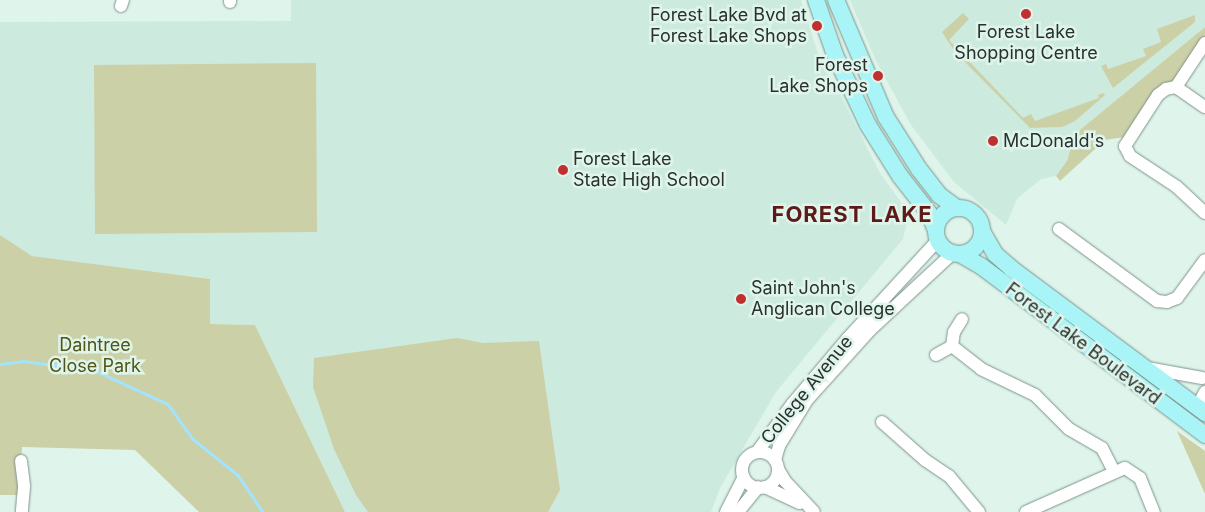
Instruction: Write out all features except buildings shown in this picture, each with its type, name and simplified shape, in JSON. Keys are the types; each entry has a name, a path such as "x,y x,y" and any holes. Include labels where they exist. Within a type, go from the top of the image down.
{"main road":[{"path":"816,0 835,55 868,125 900,176 929,213 937,235 956,254 978,246 983,233 981,223 974,213 957,208 929,182 891,126 836,0"},
{"path":"937,235 945,213 957,208"},
{"name":"Forest Lake Boulevard","path":"983,233 995,254 1012,269 1145,368 1189,411 1205,435"},
{"name":"Forest Lake Boulevard","path":"956,254 981,266 1189,411"}],"street":[{"path":"1205,43 1176,87 1158,95 1127,141 1126,151 1177,186 1205,213"},
{"path":"1176,87 1205,107"},
{"path":"1059,229 1156,301 1168,302 1177,298 1205,260"},
{"name":"College Avenue","path":"726,512 744,477 744,463 757,452 841,346 937,235"},
{"name":"College Avenue","path":"738,512 762,487 775,480 779,446 807,400 870,330 956,254"},
{"path":"952,346 954,332 962,319"},
{"path":"936,355 952,346"},
{"path":"952,346 981,369 1035,395 1069,429 1102,448 1114,472"},
{"path":"1145,368 1204,376 1189,411"},
{"path":"1189,411 1205,392"},
{"path":"882,422 925,460 949,476 979,512"},
{"name":"College Avenue","path":"757,452 768,453 777,464"},
{"path":"21,461 24,487 22,512"},
{"path":"777,464 785,481 812,510"},
{"path":"1026,512 1125,468 1134,471 1140,478 1154,512"},
{"path":"744,477 812,510"}],"shaded area":[{"path":"291,0 801,0 822,66 834,82 880,173 909,213 903,239 776,392 720,488 711,512 345,512 255,325 209,324 210,279 32,256 0,235 0,22 291,21"},
{"path":"850,0 1205,0 1205,27 1075,134 1067,161 1056,176 1041,179 1017,199 1006,225 954,182 911,125 876,61"}],"green space":[{"path":"963,13 969,19 949,40 1023,118 1031,114 1035,121 1099,98 1098,95 1103,93 1105,95 1075,121 1062,127 1030,128 955,52 942,32"},
{"path":"1195,15 1195,22 1113,88 1101,66 1106,64 1108,69 1146,56 1143,49 1161,42 1157,29"},
{"path":"1205,27 1205,37 1175,80 1124,137 1105,140 1060,181 1056,176 1067,161 1075,134"},
{"path":"316,63 317,232 95,234 94,65"},
{"name":"Daintree Close Park","path":"0,235 32,256 210,279 210,324 255,325 345,512 199,512 135,450 22,447 19,495 0,495"},
{"path":"457,338 483,343 539,341 560,490 548,512 368,512 356,495 334,449 313,387 314,358"},
{"path":"1177,431 1205,451 1205,494"}],"waterway":[{"path":"0,364 23,361 94,370 168,404 193,439 238,475 263,512"}],"place":[{"name":"Forest Lake Shopping Centre","path":"1026,14"},
{"name":"Forest Lake Bvd at Forest Lake Shops","path":"817,26"},
{"name":"Forest Lake Shops","path":"878,76"},
{"name":"McDonald's","path":"993,141"},
{"name":"Forest Lake State High School","path":"563,170"},
{"name":"Saint John's Anglican College","path":"741,299"}],"district":[{"name":"FOREST LAKE","path":"852,215"}]}
